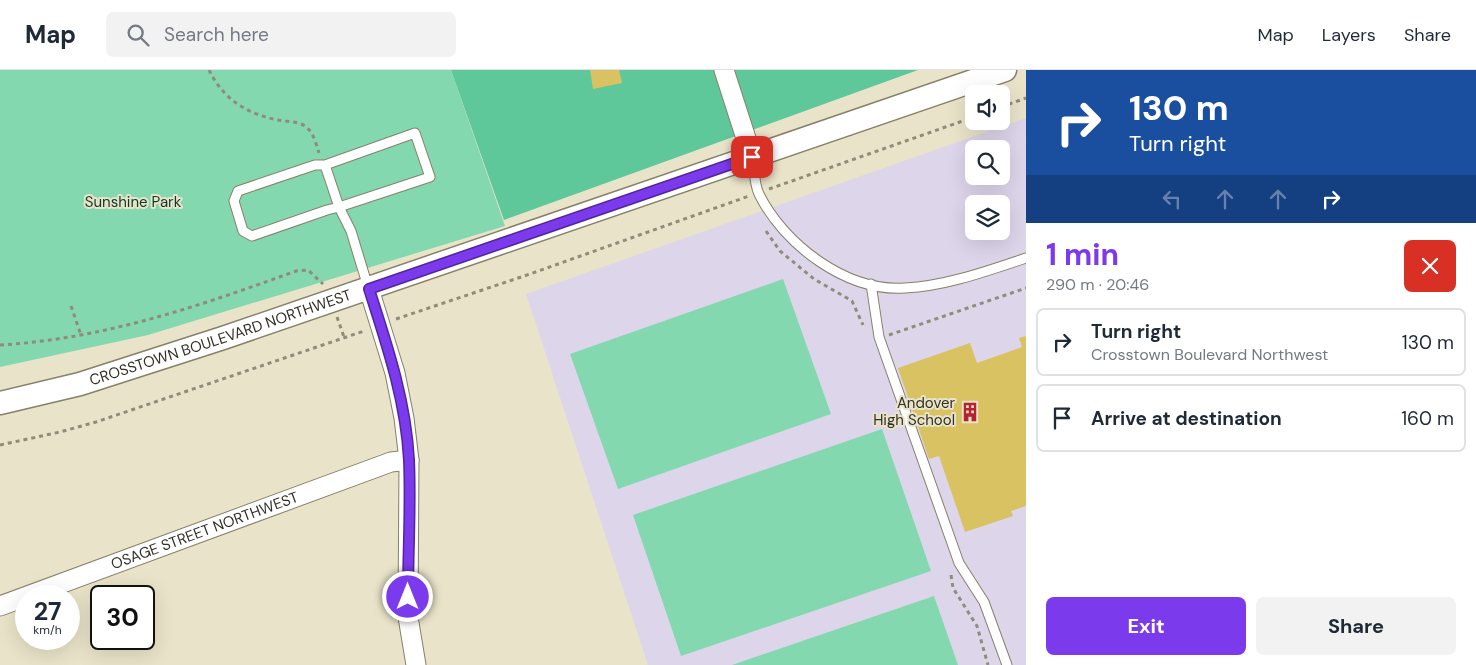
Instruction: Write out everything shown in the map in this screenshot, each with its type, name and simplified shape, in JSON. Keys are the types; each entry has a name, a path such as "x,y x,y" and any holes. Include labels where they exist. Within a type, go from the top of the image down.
{"street":[{"path":"724,70 752,157"},
{"name":"CROSSTOWN BOULEVARD NORTHWEST","path":"0,403 80,384 369,289 1006,70"},
{"path":"369,289 395,372 409,460 408,617 416,665"},
{"name":"OSAGE STREET NORTHWEST","path":"0,606 390,462 409,460"}],"lane":[{"path":"415,133 430,177 252,236 243,231 234,201 238,191 314,166 325,165 415,133"},
{"path":"752,157 758,192 772,215 792,240 835,272 871,284 903,289 940,284 1026,258"},
{"path":"325,165 339,207 352,231 369,289"},
{"path":"871,284 880,337 959,563 984,602 1007,665"}],"path":[{"path":"209,70 223,93 251,113 304,126 314,137 325,165"},
{"path":"1010,104 1026,98"},
{"path":"773,188 965,120"},
{"path":"394,320 744,198"},
{"path":"0,345 81,335 122,327 174,312 296,271 308,270 327,290"},
{"path":"71,306 81,335"},
{"path":"335,312 344,338"},
{"path":"0,444 60,432 96,422 365,331"}],"shaded area":[{"path":"1026,118 1026,665 648,665 526,294 992,130 1010,130 1010,124"}],"green space":[{"name":"Sunshine Park","path":"0,70 451,70 505,226 148,335 0,367"},
{"path":"451,70 918,70 504,220"},
{"path":"783,279 831,414 618,489 570,354"},
{"path":"882,429 931,571 681,656 633,515"},
{"path":"934,596 958,665 732,665"}],"building":[{"path":"590,70 619,70 622,83 593,89"},
{"name":"Andover High School","path":"1026,336 1026,506 1011,511 1013,516 965,532 939,456 929,459 898,368 970,343 977,363 1022,347 1019,338"}],"place":[{"name":"Andover High School","path":"970,412"}],"route":[{"path":"408,597 409,460 404,418 395,372 369,289 752,157"}]}
